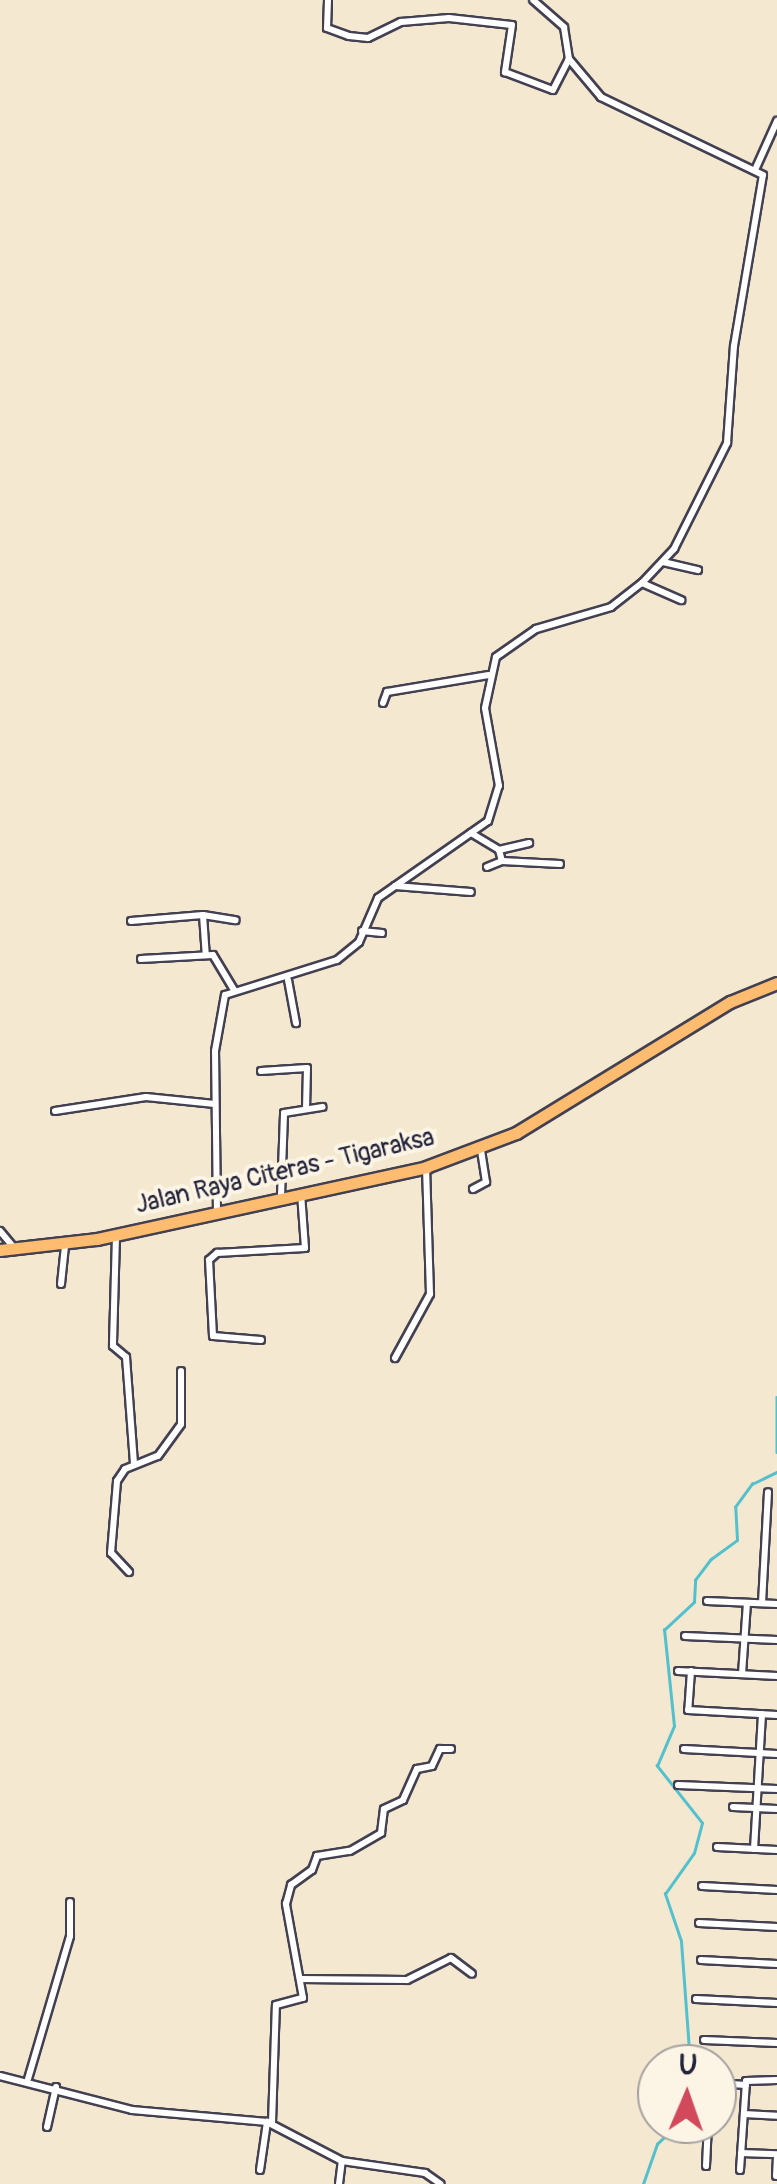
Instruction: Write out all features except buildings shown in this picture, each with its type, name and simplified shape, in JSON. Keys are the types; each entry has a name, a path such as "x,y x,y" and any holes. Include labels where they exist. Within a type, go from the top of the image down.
{"main road":[{"name":"Jalan Raya Citeras - Tigaraksa","path":"0,1250 65,1245 118,1230 426,1166 516,1133 730,1002 777,983"}],"street":[{"path":"328,0 328,28 349,36 368,38 401,22 449,18 512,24 505,72 554,90 569,58 567,30 534,0"},
{"path":"217,1212 214,1104 219,1005 234,990 288,980 338,960 362,931 378,898 488,821 498,798 486,724 489,675 513,642 566,617 612,607 663,562 727,443 734,346 765,188 755,170 612,104 569,58"},
{"path":"755,170 777,120"},
{"path":"663,562 698,570"},
{"path":"642,582 681,600"},
{"path":"384,703 387,692 489,675"},
{"path":"471,833 499,850 502,861"},
{"path":"499,850 529,843"},
{"path":"487,867 502,861 560,864"},
{"path":"395,886 471,892"},
{"path":"202,914 206,954"},
{"path":"131,922 202,914 236,920"},
{"path":"362,931 382,933"},
{"path":"141,959 206,954 222,961 234,990"},
{"path":"288,980 296,1023"},
{"path":"261,1071 308,1069 306,1109"},
{"path":"56,1110 146,1098 214,1104"},
{"path":"281,1196 284,1113 323,1107"},
{"path":"473,1189 486,1182 480,1146"},
{"path":"395,1358 430,1294 426,1166"},
{"path":"261,1340 212,1336 209,1260 217,1253 305,1248 300,1193"},
{"path":"118,1230 113,1346 126,1358 134,1464"},
{"path":"0,1231 15,1249"},
{"path":"61,1284 65,1245"},
{"path":"128,1572 111,1554 116,1481 134,1464 158,1456 181,1424 181,1371"},
{"path":"762,1603 768,1492"},
{"path":"767,1512 777,1512"},
{"path":"765,1542 777,1543"},
{"path":"764,1572 777,1573"},
{"path":"707,1600 777,1604"},
{"path":"742,1674 747,1602"},
{"path":"685,1636 777,1640"},
{"path":"678,1671 777,1676"},
{"path":"691,1672 688,1710 777,1714"},
{"path":"754,1849 762,1714"},
{"path":"260,2170 270,2122 276,2005 300,2002 300,1978 286,1904 291,1884 312,1870 317,1856 350,1852 380,1833 384,1809 404,1800 417,1769 432,1766 440,1749 451,1749"},
{"path":"684,1749 777,1754"},
{"path":"678,1784 777,1790"},
{"path":"733,1807 777,1810"},
{"path":"717,1847 777,1850"},
{"path":"702,1886 777,1890"},
{"path":"28,2079 70,1936 70,1902"},
{"path":"699,1923 777,1926"},
{"path":"300,1978 407,1980 451,1958 472,1974"},
{"path":"701,1960 777,1964"},
{"path":"696,1999 777,2004"},
{"path":"704,2040 777,2043"},
{"path":"0,2076 56,2086 132,2110 270,2122 342,2160 425,2172 441,2184"},
{"path":"737,2084 777,2080"},
{"path":"740,2170 746,2084"},
{"path":"46,2127 56,2086"},
{"path":"744,2114 777,2116"},
{"path":"706,2166 707,2144"},
{"path":"742,2153 777,2157 776,2176"},
{"path":"338,2184 342,2160"}],"waterway":[{"path":"777,1397 777,1452"},
{"path":"689,2044 681,1941 665,1894 694,1853 702,1823 657,1766 674,1726 664,1630 694,1602 695,1580 711,1559 737,1540 735,1507 752,1484 777,1472"},
{"path":"643,2184 657,2144"}]}
